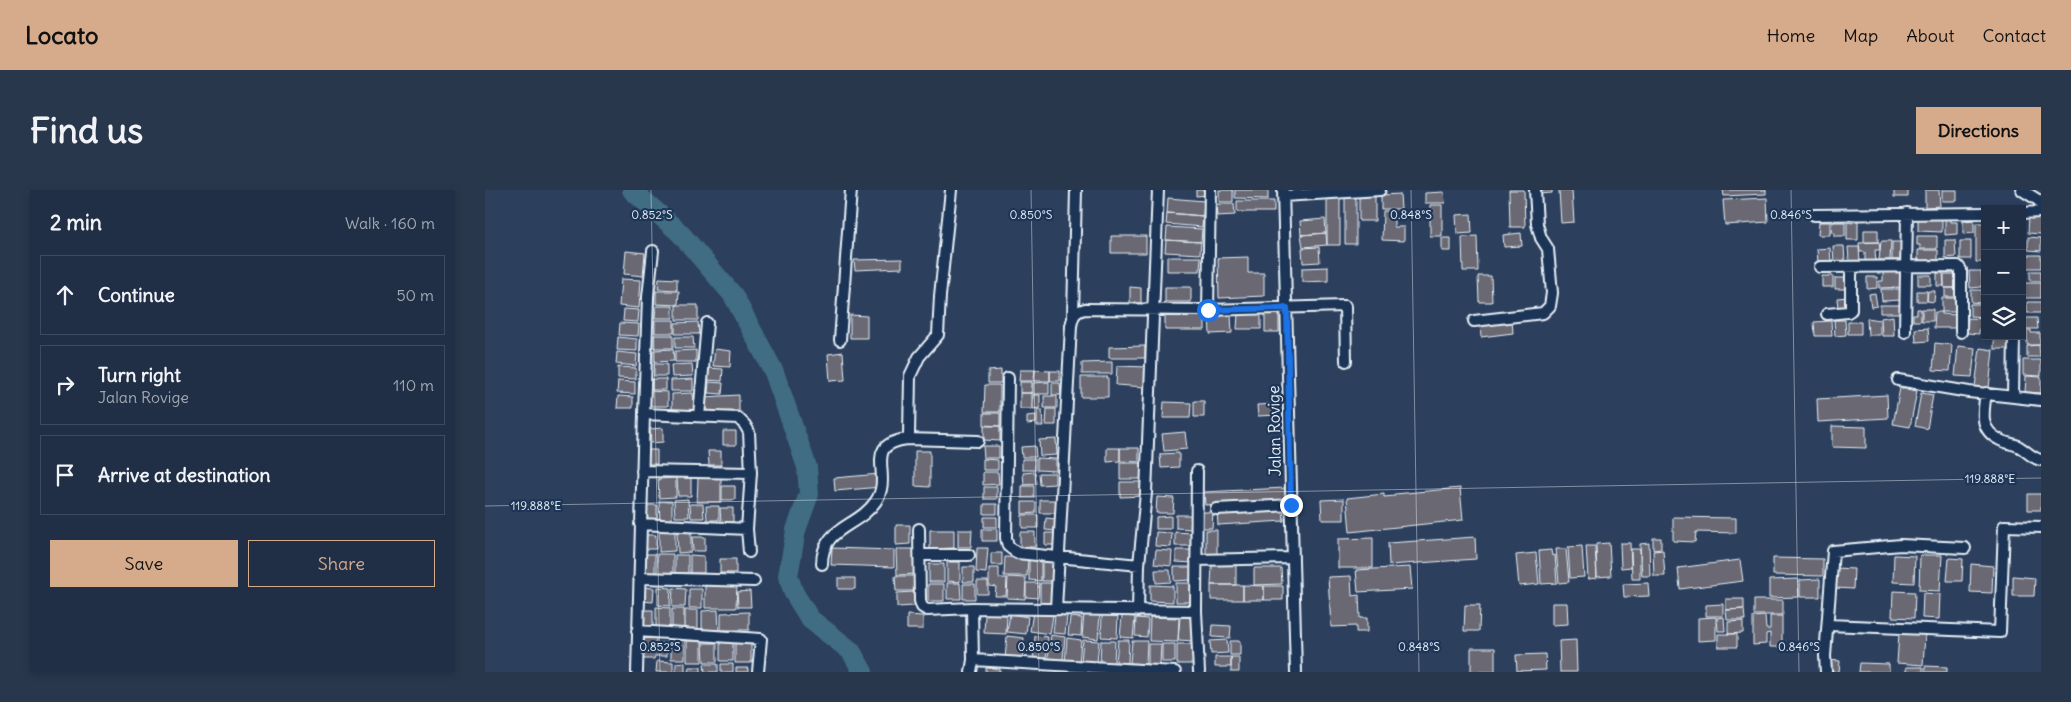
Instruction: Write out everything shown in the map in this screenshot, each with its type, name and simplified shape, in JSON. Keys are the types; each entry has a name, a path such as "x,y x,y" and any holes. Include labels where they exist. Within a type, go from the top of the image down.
{"street":[{"path":"840,340 851,190"},
{"path":"907,439 909,436 910,419 910,376 919,357 938,335 951,190"},
{"path":"1056,609 1073,316 1076,190"},
{"path":"1139,611 1139,564 1147,494 1158,190"},
{"path":"1208,310 1210,190"},
{"path":"1283,193 1380,190"},
{"path":"1474,321 1543,313 1551,306 1552,293 1548,248 1541,238 1537,224 1535,190"},
{"path":"2022,190 2041,204"},
{"name":"Jalan Rovige","path":"1283,193 1291,558 1296,672"},
{"path":"2026,212 2041,212"},
{"path":"1905,332 1907,213"},
{"path":"1814,215 1981,213"},
{"path":"637,672 648,297 653,251"},
{"path":"1820,267 1956,266 1960,268 1961,332"},
{"path":"1827,314 1851,310 1851,267"},
{"path":"1073,316 1077,311 1085,309 1208,310 1345,306 1346,361"},
{"path":"699,416 707,323"},
{"path":"2013,396 2014,340"},
{"path":"1008,378 1006,538 1008,546 1017,553 1139,564"},
{"path":"1898,380 2041,400"},
{"path":"1986,393 1983,418 1989,433 2000,440 2020,447 2032,458 2041,460"},
{"path":"644,414 737,418 742,421 749,432 751,473 747,529 749,552"},
{"path":"823,564 822,552 832,534 854,522 870,510 878,498 882,489 883,450 887,444 907,439 978,441"},
{"path":"642,471 751,473"},
{"path":"1197,471 1196,611 1199,672"},
{"path":"1216,509 1291,505"},
{"path":"640,524 747,529"},
{"path":"1828,625 2000,632 2005,526 2041,527"},
{"path":"919,529 920,601 922,607 935,610 972,608 1196,611"},
{"path":"1826,672 1825,656 1833,551 1901,546 1965,548"},
{"path":"920,555 969,555"},
{"path":"1197,560 1291,558"},
{"path":"639,578 754,581"},
{"path":"971,672 973,660 972,608"},
{"path":"637,631 761,639 758,672"},
{"path":"973,660 1175,672"}],"building":[{"path":"1196,190 1209,190 1209,195 1196,196"},
{"path":"1219,190 1233,190 1233,202 1219,202"},
{"path":"1235,190 1268,190 1268,199 1235,198"},
{"path":"1509,190 1524,190 1525,227 1510,227"},
{"path":"1538,190 1552,190 1552,193 1539,194"},
{"path":"1559,190 1572,190 1574,222 1561,223"},
{"path":"1723,190 1766,190 1766,194 1724,196"},
{"path":"1894,190 1908,190 1908,197 1894,197"},
{"path":"1925,190 1939,190 1940,206 1925,207"},
{"path":"1942,190 1957,190 1957,201 1942,201"},
{"path":"1444,192 1445,203 1425,203 1425,193"},
{"path":"1400,194 1401,209 1381,209 1381,195"},
{"path":"1327,195 1340,195 1340,245 1327,245"},
{"path":"1345,195 1356,195 1356,244 1345,244"},
{"path":"1359,195 1375,195 1375,221 1359,221"},
{"path":"1168,198 1204,201 1203,216 1167,213"},
{"path":"1767,198 1768,222 1725,225 1723,200"},
{"path":"1237,201 1274,201 1274,212 1237,212"},
{"path":"1216,204 1234,204 1235,215 1217,216"},
{"path":"1430,205 1442,205 1442,236 1430,236"},
{"path":"1383,211 1394,211 1394,227 1404,227 1404,241 1382,240"},
{"path":"1167,213 1203,216 1202,227 1166,224"},
{"path":"1471,214 1472,233 1457,234 1456,215"},
{"path":"2029,215 2041,216 2041,234 2028,233"},
{"path":"1918,217 1942,218 1942,232 1918,231"},
{"path":"1950,217 1950,222 1957,222 1957,234 1945,235 1945,218"},
{"path":"1325,219 1326,233 1301,235 1300,221"},
{"path":"1853,220 1858,220 1858,240 1847,240 1847,222 1853,223"},
{"path":"1974,220 1974,233 1963,234 1963,221"},
{"path":"1819,222 1830,222 1830,235 1818,235"},
{"path":"1832,222 1845,222 1845,236 1834,236 1834,232 1831,232"},
{"path":"1976,223 1981,223 1981,262 1976,262"},
{"path":"1167,227 1202,229 1201,242 1166,240"},
{"path":"1864,230 1878,230 1878,242 1864,242"},
{"path":"1326,233 1327,245 1303,247 1301,235"},
{"path":"1521,233 1522,246 1504,247 1503,235"},
{"path":"1111,236 1146,236 1146,253 1111,253"},
{"path":"1477,236 1478,271 1463,271 1462,237"},
{"path":"1917,236 1937,236 1937,249 1920,249 1920,245 1917,245"},
{"path":"2028,237 2041,238 2041,251 2028,250"},
{"path":"1442,238 1451,238 1451,251 1442,251"},
{"path":"1166,240 1201,242 1200,254 1165,252"},
{"path":"1945,240 1955,240 1956,257 1945,258"},
{"path":"1881,241 1891,241 1890,260 1879,260"},
{"path":"1960,241 1971,241 1971,259 1960,259"},
{"path":"1879,242 1880,250 1875,250 1876,263 1865,263 1865,252 1860,252 1859,243"},
{"path":"1892,242 1905,242 1902,260 1892,260"},
{"path":"1833,246 1844,246 1845,262 1834,263"},
{"path":"1319,247 1320,262 1303,263 1302,248"},
{"path":"1848,247 1859,247 1860,263 1849,261"},
{"path":"1830,248 1831,262 1818,263 1817,249"},
{"path":"1918,250 1938,250 1938,263 1918,263"},
{"path":"626,251 645,253 643,276 624,274"},
{"path":"2026,255 2041,255 2041,268 2026,268"},
{"path":"1167,257 1201,257 1200,271 1167,271"},
{"path":"1248,257 1248,273 1264,273 1264,296 1219,298 1218,258"},
{"path":"902,259 902,268 855,270 854,260"},
{"path":"1328,267 1328,281 1302,282 1302,268"},
{"path":"1969,271 1981,271 1981,287 1970,288"},
{"path":"2030,271 2041,271 2041,281 2030,281"},
{"path":"1883,272 1901,272 1901,277 1905,277 1905,287 1879,288 1879,281 1883,281"},
{"path":"1937,273 1943,273 1944,286 1937,286"},
{"path":"1944,274 1958,274 1957,288 1944,288"},
{"path":"1918,275 1931,275 1931,285 1918,285"},
{"path":"1478,276 1491,276 1492,302 1479,302"},
{"path":"1822,276 1833,276 1833,287 1822,287"},
{"path":"1867,277 1877,277 1877,288 1867,289"},
{"path":"659,278 677,279 677,290 658,289"},
{"path":"1835,278 1847,278 1848,289 1835,289"},
{"path":"621,279 641,280 639,308 619,306"},
{"path":"2026,283 2041,283 2041,298 2026,298"},
{"path":"1130,287 1141,288 1141,303 1130,303"},
{"path":"1165,287 1191,287 1191,302 1165,302"},
{"path":"1945,288 1958,288 1958,297 1945,297"},
{"path":"1881,289 1901,289 1902,300 1882,301"},
{"path":"1971,290 1981,290 1981,303 1971,302"},
{"path":"656,291 679,291 678,305 656,304"},
{"path":"1917,291 1927,291 1927,301 1917,301"},
{"path":"1928,291 1935,291 1934,302 1927,301"},
{"path":"1875,293 1877,306 1871,307 1869,294"},
{"path":"1848,297 1849,308 1838,309 1837,298"},
{"path":"1942,298 1955,298 1958,312 1942,312"},
{"path":"2027,302 2041,302 2041,313 2027,313"},
{"path":"1970,304 1981,304 1981,317 1970,316"},
{"path":"676,305 698,305 698,320 676,320"},
{"path":"1880,305 1900,305 1901,313 1880,313"},
{"path":"656,306 673,306 673,318 655,318"},
{"path":"624,309 639,310 638,322 623,321"},
{"path":"1917,309 1921,309 1921,321 1913,321 1913,314 1917,314"},
{"path":"1922,309 1933,309 1933,321 1922,321"},
{"path":"1265,312 1279,312 1279,332 1265,332"},
{"path":"1935,312 1956,315 1956,328 1934,328"},
{"path":"1165,313 1205,313 1205,330 1165,330"},
{"path":"1238,314 1261,314 1261,329 1237,329"},
{"path":"850,315 867,316 867,338 850,338"},
{"path":"1231,315 1232,333 1210,334 1209,316"},
{"path":"1893,316 1894,336 1882,336 1881,318"},
{"path":"1867,318 1880,320 1880,335 1868,335"},
{"path":"1968,318 1981,319 1979,334 1967,333"},
{"path":"2026,318 2037,318 2038,329 2026,329"},
{"path":"655,320 674,320 674,333 655,333"},
{"path":"1512,320 1513,333 1481,337 1480,324"},
{"path":"1834,320 1845,320 1846,335 1835,336"},
{"path":"1831,321 1832,336 1815,336 1814,322"},
{"path":"698,322 699,334 675,334 675,323"},
{"path":"1848,322 1861,322 1861,334 1848,334"},
{"path":"620,323 639,324 638,336 619,335"},
{"path":"1928,328 1929,341 1916,342 1915,329"},
{"path":"2027,330 2031,330 2031,333 2040,333 2040,345 2027,345"},
{"path":"654,335 673,335 673,348 654,348"},
{"path":"618,337 637,339 637,351 617,350"},
{"path":"675,337 693,337 694,348 675,348"},
{"path":"1994,340 2013,340 2013,349 1994,349"},
{"path":"1935,343 1952,345 1950,371 1933,370"},
{"path":"2039,345 2040,357 2027,357 2027,346"},
{"path":"1145,346 1145,358 1109,358 1109,347"},
{"path":"1958,346 1975,348 1972,377 1955,376"},
{"path":"1980,348 1993,350 1989,388 1975,387"},
{"path":"673,349 674,361 654,362 654,350"},
{"path":"715,349 731,351 730,367 713,366"},
{"path":"696,350 696,362 675,362 675,351"},
{"path":"617,352 637,354 636,366 616,364"},
{"path":"843,352 845,380 830,381 828,354"},
{"path":"2023,360 2041,360 2041,376 2023,375"},
{"path":"1112,362 1112,374 1082,374 1082,363"},
{"path":"654,364 667,364 667,376 654,376"},
{"path":"692,364 693,376 672,377 671,365"},
{"path":"1117,366 1148,367 1146,387 1116,385"},
{"path":"618,367 636,368 636,379 618,378"},
{"path":"708,368 723,369 722,381 707,380"},
{"path":"1001,370 1001,383 988,383 988,371"},
{"path":"1020,370 1035,370 1034,381 1019,381"},
{"path":"1035,370 1050,371 1050,381 1034,381"},
{"path":"1050,371 1060,371 1060,381 1050,381"},
{"path":"2026,376 2041,377 2041,393 2025,392"},
{"path":"1081,377 1108,377 1108,397 1081,397"},
{"path":"652,379 666,379 666,390 652,390"},
{"path":"693,379 693,391 671,391 671,380"},
{"path":"618,381 635,382 635,394 617,393"},
{"path":"709,382 723,383 722,394 708,393"},
{"path":"1020,382 1032,382 1032,393 1020,393"},
{"path":"1049,382 1049,394 1033,394 1033,383"},
{"path":"1052,383 1060,383 1061,395 1052,395"},
{"path":"985,385 1000,385 1000,412 984,412"},
{"path":"1900,388 1917,391 1910,427 1893,424"},
{"path":"648,391 668,392 668,406 648,406"},
{"path":"693,393 694,410 672,411 672,394"},
{"path":"1020,393 1032,393 1032,409 1020,409"},
{"path":"1921,393 1933,395 1927,429 1915,426"},
{"path":"739,395 739,411 705,412 704,397"},
{"path":"1033,395 1040,395 1040,408 1033,409"},
{"path":"1887,395 1888,418 1818,422 1817,399"},
{"path":"618,396 633,397 633,408 617,408"},
{"path":"1044,396 1057,396 1057,408 1044,408"},
{"path":"1194,401 1204,401 1204,417 1194,417"},
{"path":"1164,402 1191,403 1190,418 1163,418"},
{"path":"1276,404 1277,415 1258,416 1257,405"},
{"path":"1047,409 1056,409 1056,425 1046,425"},
{"path":"1037,410 1042,410 1043,426 1037,426"},
{"path":"984,413 1000,413 1000,426 984,425"},
{"path":"1036,415 1036,423 1027,424 1027,416"},
{"path":"984,426 1000,426 1000,441 984,440"},
{"path":"1832,426 1866,427 1866,448 1832,447"},
{"path":"663,428 663,442 651,443 650,429"},
{"path":"723,431 736,431 736,445 723,445"},
{"path":"1185,432 1187,449 1164,451 1162,434"},
{"path":"1056,439 1057,455 1040,456 1039,440"},
{"path":"983,446 999,446 999,458 984,458"},
{"path":"1035,446 1036,457 1022,457 1021,447"},
{"path":"1107,448 1120,448 1120,461 1107,462"},
{"path":"1120,448 1139,448 1139,462 1120,461"},
{"path":"644,450 657,450 657,464 644,464"},
{"path":"708,451 721,451 721,465 709,465"},
{"path":"915,451 930,451 930,487 915,486"},
{"path":"1179,453 1179,467 1161,468 1160,454"},
{"path":"1037,458 1056,459 1056,471 1037,470"},
{"path":"983,459 998,460 998,470 983,470"},
{"path":"1022,459 1035,459 1035,470 1022,470"},
{"path":"1120,463 1143,463 1143,479 1120,479"},
{"path":"983,472 998,472 999,484 983,485"},
{"path":"1035,472 1036,484 1024,485 1023,473"},
{"path":"1039,473 1055,473 1055,484 1040,485"},
{"path":"880,474 881,487 835,491 834,478"},
{"path":"677,477 691,477 691,496 678,496"},
{"path":"676,478 676,497 659,498 658,479"},
{"path":"698,478 721,478 721,502 697,502"},
{"path":"1120,482 1143,482 1143,496 1120,497"},
{"path":"722,486 735,486 735,500 722,500"},
{"path":"1022,486 1034,486 1034,498 1022,498"},
{"path":"984,487 997,487 997,499 984,499"},
{"path":"1285,488 1286,500 1205,505 1204,492"},
{"path":"1460,488 1463,520 1350,532 1347,498 1384,494 1384,497 1395,496 1395,494"},
{"path":"2028,494 2041,494 2041,510 2028,510"},
{"path":"1157,497 1174,498 1173,513 1156,513"},
{"path":"688,499 689,517 675,517 674,500"},
{"path":"1344,499 1344,520 1322,520 1321,500"},
{"path":"1040,500 1056,500 1056,513 1040,513"},
{"path":"659,501 672,501 672,522 660,522"},
{"path":"1022,502 1036,502 1036,513 1022,514"},
{"path":"690,504 703,504 704,518 691,518"},
{"path":"984,504 997,504 997,514 984,514"},
{"path":"644,505 657,505 657,519 644,519"},
{"path":"706,506 719,506 719,520 707,520"},
{"path":"720,508 733,508 733,522 721,522"},
{"path":"1283,508 1284,521 1218,525 1217,512"},
{"path":"1203,512 1213,512 1212,528 1202,528"},
{"path":"1022,515 1038,515 1038,528 1022,528"},
{"path":"1176,515 1192,515 1192,529 1176,528"},
{"path":"1171,516 1171,529 1156,529 1156,517"},
{"path":"984,517 997,517 997,527 984,527"},
{"path":"1673,517 1736,518 1736,533 1696,532 1695,542 1673,541"},
{"path":"1046,518 1056,519 1056,531 1045,530"},
{"path":"896,525 910,525 910,544 896,545"},
{"path":"982,529 997,529 997,541 982,541"},
{"path":"659,530 675,530 675,551 659,552"},
{"path":"930,530 954,530 954,548 930,549"},
{"path":"958,530 972,530 971,547 958,547"},
{"path":"1206,530 1217,530 1217,554 1206,554"},
{"path":"677,532 691,532 691,552 678,553"},
{"path":"1020,532 1035,532 1035,547 1020,547"},
{"path":"1156,532 1172,533 1171,547 1155,546"},
{"path":"1175,532 1192,533 1191,546 1175,546"},
{"path":"1045,533 1059,533 1059,545 1045,545"},
{"path":"643,535 656,535 656,549 643,549"},
{"path":"692,537 705,537 705,551 693,551"},
{"path":"1475,537 1476,559 1389,565 1388,543"},
{"path":"1373,538 1373,568 1338,568 1338,539"},
{"path":"1653,538 1661,538 1661,549 1653,550"},
{"path":"1609,543 1611,576 1597,577 1596,544"},
{"path":"1620,543 1630,543 1631,567 1621,568"},
{"path":"1649,543 1650,576 1642,576 1640,544"},
{"path":"1582,546 1584,577 1570,578 1568,547"},
{"path":"1586,546 1595,546 1597,578 1588,579"},
{"path":"832,548 894,550 894,567 831,565"},
{"path":"977,548 988,548 986,573 976,572"},
{"path":"896,549 916,549 917,574 897,575"},
{"path":"1556,549 1566,549 1569,582 1559,583"},
{"path":"1631,549 1640,549 1640,579 1632,579"},
{"path":"1156,550 1172,551 1171,566 1154,564"},
{"path":"1176,550 1193,550 1193,563 1176,562"},
{"path":"1551,550 1552,556 1555,555 1557,583 1541,584 1539,551"},
{"path":"1663,550 1665,576 1654,576 1653,551"},
{"path":"991,553 1002,553 1002,565 991,565"},
{"path":"1536,553 1539,584 1519,586 1516,555"},
{"path":"642,554 655,554 655,575 642,575"},
{"path":"657,554 673,554 673,574 657,574"},
{"path":"675,555 688,555 688,573 675,573"},
{"path":"690,555 704,556 704,573 690,573"},
{"path":"1894,555 1915,556 1914,583 1893,582"},
{"path":"1920,555 1942,555 1940,591 1919,590"},
{"path":"1005,557 1028,558 1027,576 1004,576"},
{"path":"1773,558 1823,559 1823,576 1773,575"},
{"path":"1949,558 1963,559 1962,581 1947,581"},
{"path":"720,559 736,559 736,573 720,573"},
{"path":"1029,560 1041,560 1041,581 1029,580"},
{"path":"1740,560 1743,581 1680,589 1678,568"},
{"path":"947,562 960,562 960,582 947,581"},
{"path":"1042,562 1056,562 1056,581 1042,581"},
{"path":"929,564 944,564 944,582 929,582"},
{"path":"1971,564 1993,566 1992,593 1970,592"},
{"path":"1212,565 1236,565 1236,585 1211,585"},
{"path":"963,567 974,567 974,582 963,582"},
{"path":"1174,567 1191,567 1191,580 1174,581"},
{"path":"1410,567 1412,589 1358,592 1356,570"},
{"path":"989,568 999,568 999,578 1007,578 1006,596 995,596 996,587 989,586"},
{"path":"1254,568 1281,568 1282,584 1254,585"},
{"path":"1836,568 1854,569 1853,589 1835,588"},
{"path":"1155,570 1170,570 1171,582 1156,583"},
{"path":"895,576 916,576 917,591 896,591"},
{"path":"1351,576 1352,596 1359,595 1360,618 1367,618 1367,632 1356,632 1356,626 1331,627 1328,577"},
{"path":"2013,576 2035,578 2034,596 2013,596"},
{"path":"1008,577 1026,578 1025,599 1007,598"},
{"path":"838,578 855,578 855,589 838,589"},
{"path":"1798,579 1799,597 1769,598 1769,580"},
{"path":"1820,579 1820,597 1800,597 1800,580"},
{"path":"977,581 988,581 988,594 977,594"},
{"path":"947,583 960,583 961,599 947,599"},
{"path":"1026,583 1039,583 1038,598 1026,597"},
{"path":"1040,583 1053,583 1053,603 1040,603"},
{"path":"1176,583 1193,583 1193,602 1176,602"},
{"path":"1648,583 1649,596 1624,597 1623,584"},
{"path":"705,584 737,585 736,608 705,608"},
{"path":"928,584 944,584 944,601 928,601"},
{"path":"963,584 975,584 975,599 963,599"},
{"path":"1150,585 1173,586 1173,602 1150,601"},
{"path":"1211,585 1243,585 1243,600 1211,600"},
{"path":"1243,585 1264,586 1264,600 1243,600"},
{"path":"1264,586 1283,586 1283,600 1264,600"},
{"path":"642,587 654,588 653,602 642,601"},
{"path":"658,587 671,588 670,606 658,605"},
{"path":"673,588 686,589 685,607 672,607"},
{"path":"689,589 702,589 702,608 689,608"},
{"path":"750,591 751,607 738,607 737,592"},
{"path":"1893,591 1915,592 1914,618 1892,617"},
{"path":"914,592 915,606 897,607 897,593"},
{"path":"1923,593 1940,594 1939,619 1922,618"},
{"path":"1726,599 1744,599 1744,609 1726,610"},
{"path":"1754,600 1783,600 1783,615 1754,615"},
{"path":"1552,603 1567,603 1568,624 1552,625"},
{"path":"1723,604 1723,616 1706,616 1706,605"},
{"path":"1465,605 1480,605 1479,631 1464,631"},
{"path":"656,607 670,608 670,628 656,628"},
{"path":"672,609 684,609 684,628 672,628"},
{"path":"1744,609 1745,620 1727,620 1726,610"},
{"path":"640,610 653,610 653,626 641,626"},
{"path":"685,610 698,610 698,629 685,629"},
{"path":"718,610 719,630 702,630 702,611"},
{"path":"749,612 749,630 721,630 721,613"},
{"path":"1033,612 1053,615 1050,634 1030,631"},
{"path":"1084,613 1100,615 1098,639 1082,637"},
{"path":"985,614 1007,615 1006,634 984,633"},
{"path":"1010,614 1028,617 1026,634 1007,632"},
{"path":"907,615 923,616 923,629 907,629"},
{"path":"1055,615 1067,616 1065,634 1053,633"},
{"path":"1102,615 1118,616 1117,638 1101,637"},
{"path":"1122,616 1135,617 1133,638 1120,637"},
{"path":"1765,616 1766,629 1770,629 1770,616 1782,616 1782,647 1770,647 1770,633 1766,634 1766,644 1753,645 1753,617"},
{"path":"1070,617 1082,618 1081,636 1068,635"},
{"path":"1150,617 1179,618 1178,642 1149,641"},
{"path":"1180,617 1196,618 1194,641 1178,640"},
{"path":"1716,617 1716,640 1698,641 1698,618"},
{"path":"1724,617 1725,631 1718,631 1717,618"},
{"path":"1136,618 1148,619 1147,637 1135,636"},
{"path":"1743,621 1743,633 1728,634 1728,622"},
{"path":"1213,625 1231,626 1230,638 1212,637"},
{"path":"1899,633 1925,635 1923,665 1897,663"},
{"path":"1718,634 1737,634 1737,647 1718,647"},
{"path":"1051,635 1065,637 1063,660 1048,658"},
{"path":"641,636 656,636 656,643 667,643 667,656 641,659"},
{"path":"1007,636 1024,638 1022,661 1005,659"},
{"path":"1035,636 1048,637 1046,661 1033,660"},
{"path":"1067,638 1081,640 1079,664 1065,663"},
{"path":"671,639 685,639 685,659 671,659"},
{"path":"1083,640 1099,641 1097,663 1081,662"},
{"path":"1118,640 1129,640 1128,663 1116,662"},
{"path":"1227,640 1228,653 1211,654 1210,641"},
{"path":"1576,640 1577,672 1560,672 1559,641"},
{"path":"687,641 702,641 702,662 687,662"},
{"path":"1101,641 1115,641 1114,664 1100,663"},
{"path":"1132,641 1147,641 1146,664 1130,663"},
{"path":"1230,641 1240,641 1240,655 1230,655"},
{"path":"720,642 733,642 733,661 720,661"},
{"path":"751,642 751,663 735,663 735,643"},
{"path":"703,643 717,643 717,662 704,662"},
{"path":"1148,644 1161,644 1160,665 1148,665"},
{"path":"1162,644 1175,644 1175,662 1162,662"},
{"path":"1177,644 1197,644 1197,664 1177,664"},
{"path":"1471,648 1495,648 1495,672 1471,672"},
{"path":"1545,654 1546,670 1517,671 1516,655"},
{"path":"1215,657 1231,657 1231,667 1215,667"},
{"path":"1231,657 1239,657 1239,672 1231,672"},
{"path":"1828,660 1840,661 1839,672 1827,672"},
{"path":"657,661 673,662 673,672 656,672"},
{"path":"685,662 685,672 676,672 676,663"},
{"path":"1860,663 1889,664 1889,672 1859,672"},
{"path":"704,664 718,664 718,672 705,672"},
{"path":"721,664 733,664 733,672 721,672"},
{"path":"1925,666 1947,667 1947,672 1925,672"},
{"path":"689,667 701,667 701,672 688,672"},
{"path":"1906,667 1923,667 1923,672 1906,672"},
{"path":"736,668 748,668 748,672 736,672"},
{"path":"986,668 1000,669 1000,672 986,672"}],"waterway":[{"path":"632,190 680,233 733,295 774,372 807,467 809,494 796,530 788,576 794,593 810,619 851,651 863,672"}],"route":[{"path":"1208,310 1287,308 1291,505"}]}
